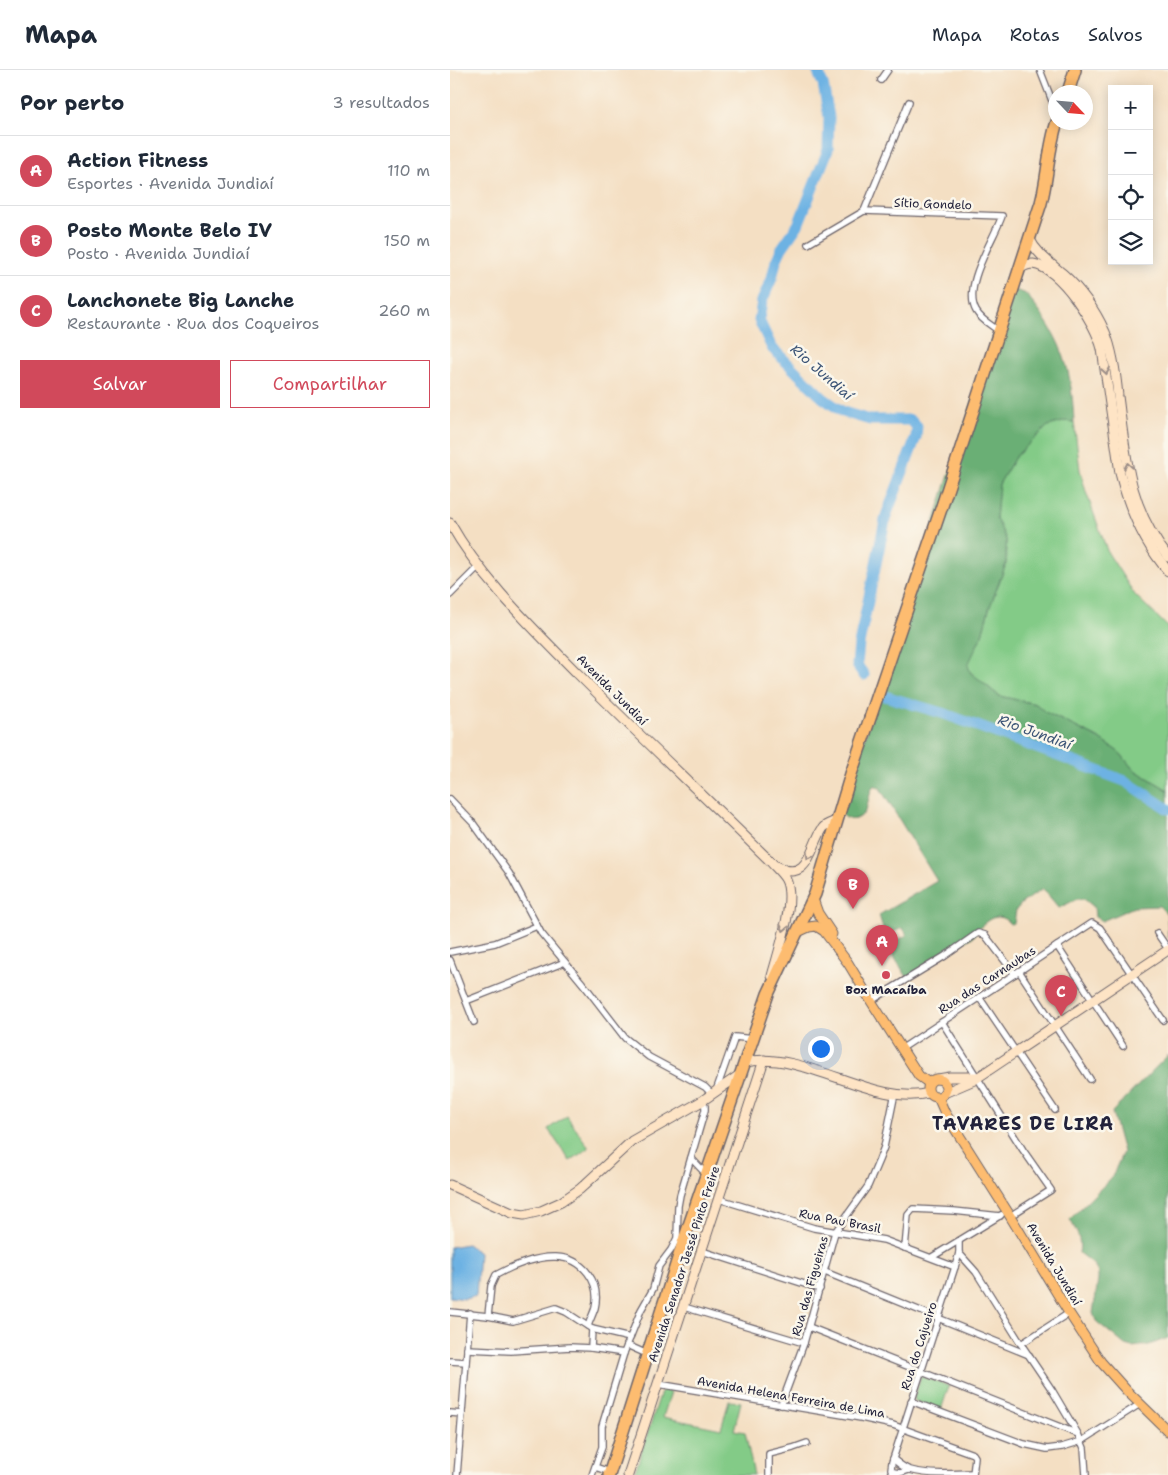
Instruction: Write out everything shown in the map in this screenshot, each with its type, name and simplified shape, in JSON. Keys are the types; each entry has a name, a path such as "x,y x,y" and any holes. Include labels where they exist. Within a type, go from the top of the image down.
{"highway":[{"path":"1070,85 1075,70"},
{"path":"610,1474 681,1239 706,1174 768,994 813,899 836,821 884,674 945,497 1044,192 1055,130"}],"main road":[{"path":"1029,238 1045,265 1066,286 1083,308 1096,330 1106,370 1123,483 1132,512 1143,535 1168,571"},
{"path":"1019,269 1025,265 1045,265 1077,288 1091,306 1105,332 1115,372 1132,488 1138,507 1149,529 1168,557"},
{"name":"Avenida Jundiaí","path":"450,523 479,566 545,641 653,749 771,862 786,880 789,900 768,994"},
{"name":"Avenida Jundiaí","path":"771,862 787,871 795,871 801,868 812,854 822,829 829,823 836,821"},
{"path":"813,899 818,913 870,1001 933,1096 941,1095 964,1086 978,1078 1168,949"},
{"path":"798,932 809,927 819,928 840,951"},
{"path":"745,1062 764,1060 807,1067 895,1093 912,1094 929,1088 934,1079 950,1077 978,1078"},
{"name":"Avenida Senador Jessé Pinto Freire","path":"628,1475 764,1060"},
{"path":"450,1185 512,1213 524,1215 541,1211 561,1202 580,1189 632,1141 702,1101 741,1074"},
{"path":"938,1079 943,1081 945,1085 941,1095"},
{"name":"Avenida Jundiaí","path":"941,1095 945,1113 1006,1214 1101,1362 1168,1431"}],"street":[{"path":"881,80 888,70"},
{"path":"1040,70 1048,90"},
{"path":"808,244 864,211 910,102"},
{"name":"Sítio Gondelo","path":"864,211 1002,216 977,273 973,294 975,309 981,318 999,331"},
{"path":"450,595 479,566"},
{"path":"450,799 473,823 500,860 518,887 545,939 632,1045 655,1061 714,1092 735,1037 753,1039"},
{"name":"Rua das Carnaubas","path":"901,1049 1092,923 1098,926 1132,975"},
{"path":"450,952 489,944 537,926"},
{"path":"1158,932 1168,949"},
{"path":"870,1001 945,956 978,933 985,935 1017,973 1055,1025 1090,1079"},
{"path":"1057,946 1123,1046"},
{"path":"450,960 474,1022"},
{"path":"466,1001 565,962"},
{"path":"1132,975 1163,1020"},
{"path":"979,997 1055,1110"},
{"path":"932,1257 1051,1190 984,1091 978,1078 942,1022"},
{"name":"Rua das Figueiras","path":"781,1405 809,1327 835,1232 864,1192 874,1174 884,1147 895,1093"},
{"path":"592,1475 602,1447 602,1426 624,1353 641,1310 653,1289 659,1266 681,1239 678,1206 705,1110 702,1101"},
{"path":"691,1158 706,1174"},
{"name":"Rua Pau Brasil","path":"719,1199 794,1223 895,1243 955,1267"},
{"path":"905,1248 908,1215 913,1209 1006,1214"},
{"name":"Rua do Cajueiro","path":"909,1470 900,1473 892,1472 893,1458 960,1253 960,1242"},
{"path":"702,1251 820,1289"},
{"path":"960,1253 976,1272 1082,1441 1086,1456 1086,1475"},
{"path":"488,1316 491,1286 496,1275 540,1259 559,1257 577,1262 592,1279 596,1291 596,1301 590,1328 591,1348"},
{"path":"825,1272 1030,1356"},
{"path":"684,1306 804,1343"},
{"path":"450,1312 470,1313 514,1321 556,1308 566,1312 590,1328 630,1338"},
{"path":"450,1474 457,1475 470,1313"},
{"path":"1021,1344 1069,1313"},
{"path":"809,1327 1078,1434"},
{"path":"627,1346 647,1354"},
{"path":"467,1349 511,1351 591,1348 624,1353"},
{"path":"450,1361 466,1362"},
{"name":"Avenida Helena Ferreira de Lima","path":"658,1384 886,1423 972,1454 975,1457 973,1474"},
{"path":"912,1401 1032,1447 1053,1448 1082,1441 1140,1404"},
{"path":"450,1413 462,1414"},
{"path":"769,1475 769,1454 807,1443"},
{"path":"893,1458 909,1470 938,1474 973,1474"},
{"path":"595,1467 610,1474"}],"green space":[{"path":"1009,288 1024,293 1028,297 1056,338 1069,377 1074,422 1066,421 1048,426 1015,457 999,484 996,518 1006,539 1006,564 989,609 982,635 968,665 970,672 999,696 1036,704 1045,712 1100,739 1120,753 1133,769 1168,790 1168,938 1167,914 1159,906 1134,907 1102,921 1095,917 1094,907 1084,899 1077,899 1059,908 1043,889 1022,903 1016,910 1014,923 1010,924 1000,917 990,919 981,926 974,936 907,977 887,946 907,935 903,928 885,935 879,915 937,881 880,788 874,785 864,814 860,817 848,819 841,812"},
{"path":"1066,421 1074,422 1080,470 1108,553 1135,595 1168,627 1168,790 1133,769 1120,753 1100,739 1045,712 1036,704 999,696 970,672 967,664 982,635 989,609 1006,564 1006,539 996,519 999,484 1015,457 1048,426"},
{"path":"1168,1055 1168,1338 1149,1345 1132,1347 1125,1345 1096,1321 1093,1313 1098,1273 1094,1265 1079,1253 1079,1239 1070,1219 1112,1177 1123,1152 1112,1112"},
{"path":"567,1116 589,1148 570,1161 548,1129"},
{"path":"921,1376 949,1386 941,1410 915,1401 914,1397"},
{"path":"663,1390 671,1392 663,1417 721,1429 729,1401 741,1402 734,1430 745,1432 754,1475 634,1475"}],"water":[{"path":"467,1244 479,1253 476,1296 465,1299 450,1297 450,1247"}],"waterway":[{"name":"Rio Jundiaí","path":"817,70 823,84 829,117 828,150 798,225 782,248 776,261 772,278 762,301 759,320 772,348 823,398 843,412 870,420 910,420 917,426 916,437 886,516 859,644 857,665 864,675"},
{"name":"Rio Jundiaí","path":"885,696 945,714 1125,781 1168,809"}],"place":[{"name":"Posto Monte Belo IV","path":"853,909"},
{"name":"Action Fitness","path":"882,966"},
{"name":"Box Macaíba","path":"886,975"},
{"name":"Lanchonete Big Lanche","path":"1061,1016"}],"district":[{"name":"TAVARES DE LIRA","path":"1023,1124"}]}
